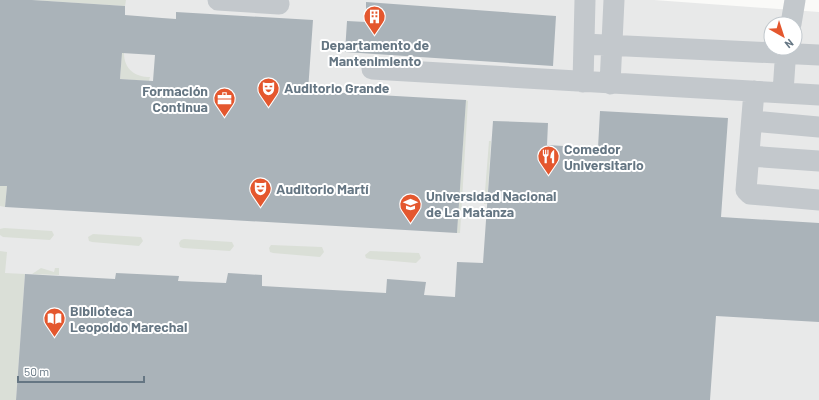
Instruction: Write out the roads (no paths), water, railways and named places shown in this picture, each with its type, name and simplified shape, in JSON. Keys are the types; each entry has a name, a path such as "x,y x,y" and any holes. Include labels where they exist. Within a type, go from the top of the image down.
{"lane":[{"path":"218,0 279,4"},
{"path":"583,82 586,0"},
{"path":"610,84 614,0"},
{"path":"780,0 781,16"},
{"path":"792,16 794,0"},
{"path":"584,44 763,49"},
{"path":"803,53 819,56"},
{"path":"783,92 785,56"},
{"path":"372,69 610,84 819,94"},
{"path":"754,91 746,190 750,194 819,200"},
{"path":"752,121 819,127"},
{"path":"749,156 819,161"}],"place":[{"name":"Departamento de Mantenimiento","path":"375,36"},
{"name":"Auditorio Grande","path":"269,108"},
{"name":"Formación Continua","path":"224,118"},
{"name":"Comedor Universitario","path":"549,176"},
{"name":"Auditorio Martí","path":"260,208"},
{"name":"Universidad Nacional de La Matanza","path":"410,224"},
{"name":"Biblioteca Leopoldo Marechal","path":"54,338"}]}
